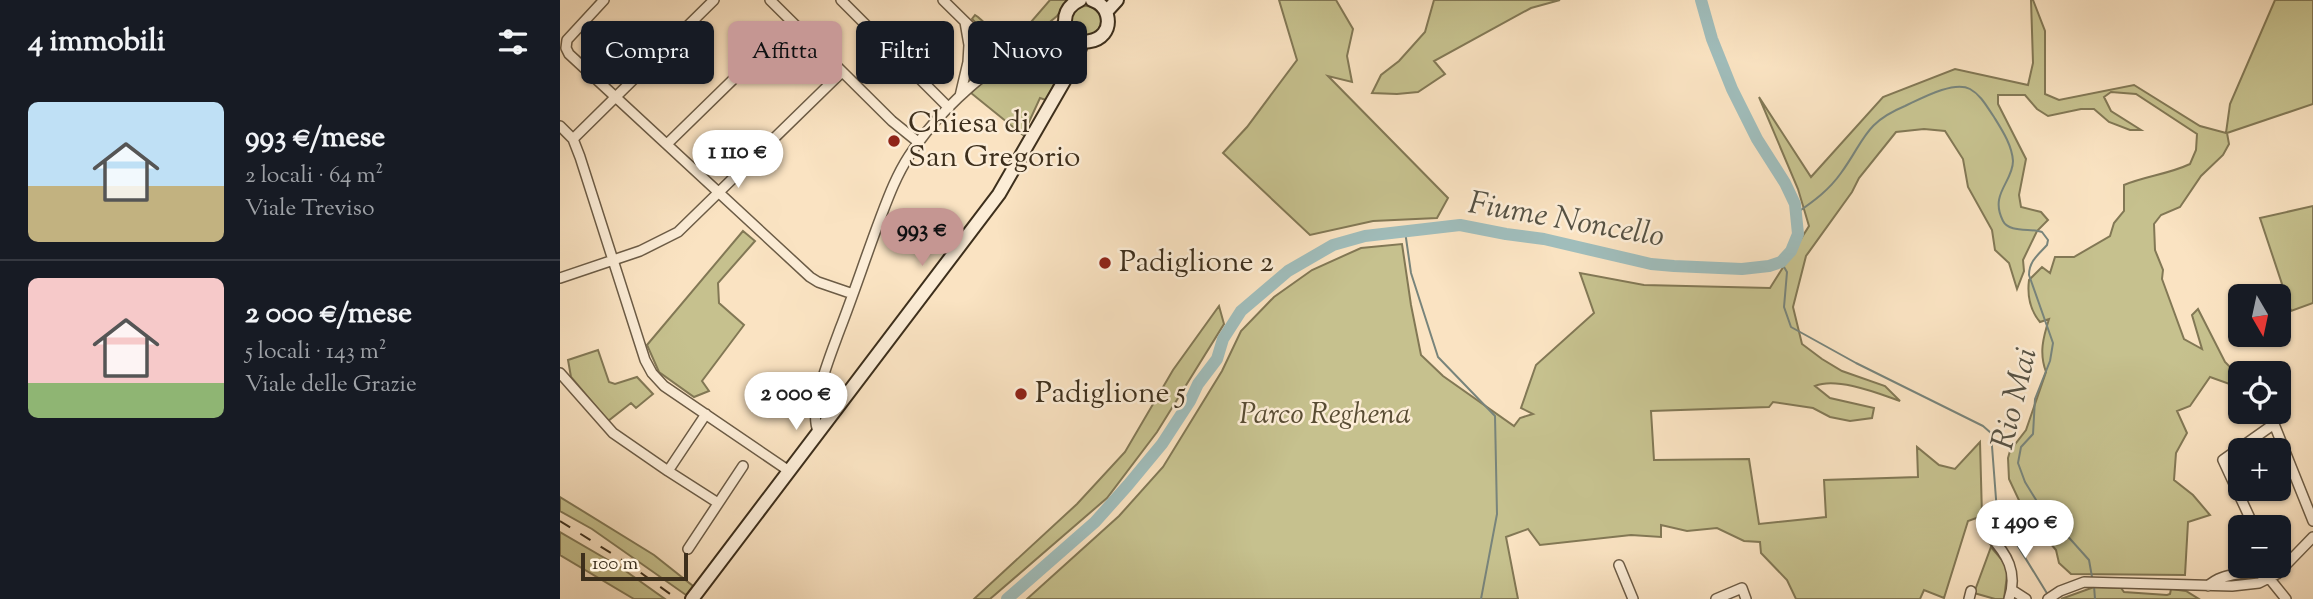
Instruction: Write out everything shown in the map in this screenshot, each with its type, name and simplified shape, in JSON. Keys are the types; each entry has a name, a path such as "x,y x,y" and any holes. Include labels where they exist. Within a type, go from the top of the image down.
{"main road":[{"path":"1065,21 1067,10 1080,0"},
{"path":"1087,42 1101,37 1108,26 1107,12 1103,6 1092,0"},
{"path":"1107,12 1117,0"},
{"path":"692,599 999,194 1062,84"}],"street":[{"path":"604,0 567,40 569,54 810,277 853,294"},
{"path":"573,139 714,0"},
{"path":"770,0 791,21"},
{"path":"841,0 949,108"},
{"path":"949,2 968,25"},
{"path":"960,96 968,62 969,45 965,22"},
{"path":"842,72 892,121 918,142"},
{"path":"667,144 728,84"},
{"path":"560,278 662,242 678,232 830,84"},
{"path":"818,431 814,424 816,407 892,188 918,142 960,96 975,84"},
{"path":"560,127 573,139 638,341 652,373 664,386 789,471"},
{"path":"560,373 612,433 718,503"},
{"path":"668,471 706,414"},
{"path":"2248,515 2222,460 2274,424 2313,521"},
{"path":"688,550 743,466"},
{"path":"1989,535 2006,555 2011,566 2011,595 2026,599"},
{"path":"2291,561 2311,543"},
{"path":"1619,565 1633,599"},
{"path":"2208,586 2217,578 2228,576"},
{"path":"2052,596 2093,582 2208,586 2259,583 2269,578 2286,599"},
{"path":"1716,599 1742,588 1746,599"}],"green space":[{"path":"1050,0 1068,0 1051,21 1032,21"},
{"path":"1279,0 1336,0 1353,29 1347,56 1352,82 1328,76 1448,198 1437,218 1373,221 1310,235 1223,153 1247,127 1297,60"},
{"path":"1434,0 1560,0 1531,8 1434,61 1445,74 1418,92 1372,93 1381,75 1399,61 1425,32"},
{"name":"Parco Reghena","path":"2031,0 2045,31 2045,94 2059,100 2134,85 2200,126 2226,133 2230,104 2275,0 2313,0 2313,104 2227,133 2229,144 2223,155 2201,176 2180,207 2161,215 2154,224 2155,250 2163,270 2162,279 2184,339 2202,349 2192,315 2198,309 2228,365 2228,383 2210,377 2190,406 2177,411 2187,433 2176,453 2174,480 2193,495 2210,515 2188,522 2185,575 2071,574 2059,563 2056,550 2025,513 2009,479 2010,451 2026,430 2046,372 2043,346 2049,319 2040,322 2034,313 2029,297 2029,280 2042,267 2050,273 2055,257 2074,257 2110,236 2114,223 2124,211 2124,185 2190,164 2196,150 2197,134 2136,94 2111,92 2104,97 2111,111 2141,130 2130,130 2109,122 2094,109 2048,116 2037,109 2025,95 1998,95 1998,104 2026,159 2019,195 2021,207 2041,212 2048,220 2037,231 2023,260 2024,271 2017,289 2009,263 1995,250 1992,230 1968,187 1963,159 1945,131 1924,129 1896,132 1859,178 1806,256 1793,307 1802,344 1842,371 1885,386 1900,401 1857,387 1834,383 1815,386 1830,398 1874,408 1872,418 1850,421 1830,417 1813,408 1773,402 1769,407 1651,411 1654,460 1749,459 1759,524 1826,517 1824,480 1918,477 1917,447 1939,465 1955,469 1980,442 1982,516 1968,521 1944,598 1924,590 1920,599 1796,599 1787,580 1761,553 1760,542 1744,541 1717,528 1687,531 1661,525 1661,537 1631,535 1540,545 1528,529 1506,537 1518,599 1027,599 1119,516 1163,467 1222,371 1241,331 1274,297 1312,270 1361,248 1402,244 1421,355 1443,376 1514,426 1520,418 1533,414 1521,408 1536,365 1594,313 1580,273 1644,285 1770,288 1809,226 1798,189 1759,97 1811,177 1883,97 1955,69 2028,85 2033,63"},
{"path":"1086,6 1099,15 1099,27 1087,36 1087,21 1071,21 1076,11"},
{"path":"975,15 982,21 974,21 972,19"},
{"path":"1054,84 1046,100 1040,98 1023,135 971,93 978,86"},
{"path":"2313,206 2313,303 2291,311 2291,284 2282,284 2260,218"},
{"path":"743,231 755,241 718,283 719,303 744,325 702,381 709,391 694,397 659,372 647,345"},
{"path":"1219,306 1224,324 1157,432 1107,498 990,599 974,599 1077,504 1125,452 1173,370"},
{"path":"598,350 609,382 615,384 637,377 653,394 636,408 631,403 608,421 571,377 568,360"},
{"path":"560,497 654,555 693,586 686,595 592,529 560,511"},
{"path":"560,532 620,567 665,599 634,599 560,555"},
{"path":"1991,547 2008,567 2004,599 1974,593"},
{"path":"2094,587 2167,595 2171,589 2186,591 2199,599 2061,599"}],"waterway":[{"name":"Fiume Noncello","path":"1007,599 1095,522 1162,444 1198,384 1217,359 1223,339 1241,311 1288,271 1333,245 1365,236 1460,225 1544,239 1651,264 1742,269 1781,262 1791,251 1798,234 1795,204 1732,89 1712,39 1701,0"},
{"name":"Rio Mai","path":"1798,212 1831,185 1873,126 1891,112 1928,95 1955,87 1970,89 1981,98 2009,143 2012,155 2012,168 1999,203 2003,221 2015,229 2042,232 2048,240 2033,262 2029,275 2053,343 2050,361 2035,399 2033,434 2021,447 2018,463 2025,482 2038,503 2089,560 2092,577"},
{"path":"1405,231 1411,273 1438,357 1495,416 1497,514 1481,599"},
{"path":"1781,262 1787,272 1784,307 1791,327 1856,363 1983,426 1991,433 1997,512 2048,595"},
{"name":"Rio Mai","path":"2094,586 2095,599"}],"railway":[{"path":"560,521 630,565 677,599"}],"place":[{"name":"Chiesa di San Gregorio","path":"894,141"},
{"name":"Padiglione 2","path":"1105,263"},
{"name":"Padiglione 5","path":"1021,394"}]}
